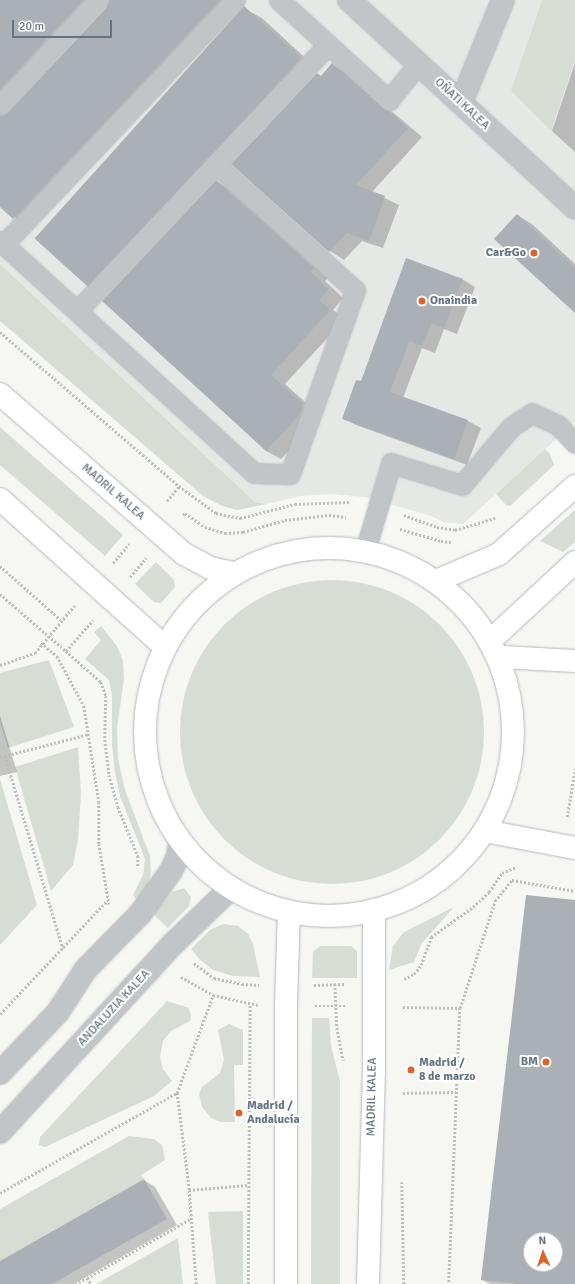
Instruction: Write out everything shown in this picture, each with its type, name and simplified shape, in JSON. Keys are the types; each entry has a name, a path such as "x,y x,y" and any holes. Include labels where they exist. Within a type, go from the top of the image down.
{"main road":[{"name":"MADRIL KALEA","path":"0,394 184,554 210,568 234,573"},
{"path":"436,581 499,554 575,486"},
{"path":"0,499 165,647"},
{"path":"320,548 365,551 402,562 436,581 466,608 496,649 512,707 513,750 504,793 485,831 463,859 437,882 407,899 374,910 332,916 289,912 260,902 231,888 203,867 180,841 162,811 151,779 145,746 145,712 152,678 165,647 194,605 234,573 276,555 320,548"},
{"path":"496,649 575,562"},
{"path":"496,649 575,661"},
{"path":"485,831 575,848"},
{"name":"MADRIL KALEA","path":"368,1284 374,1072 374,910"},
{"path":"286,1284 286,1005 289,912"}],"street":[{"name":"OÑATI KALEA","path":"349,0 575,208"},
{"path":"461,103 503,0"},
{"path":"0,1073 58,1012 86,969 140,914 171,870 178,856 180,841"},
{"name":"ANDALUZIA KALEA","path":"0,1132 158,960 231,888"}],"lane":[{"path":"0,106 98,0"},
{"path":"215,164 355,290 290,474 254,473 2,243 235,0"},
{"path":"279,0 389,100 418,64"},
{"path":"77,312 328,45"},
{"path":"365,551 391,463 462,485 511,427 532,413 558,426 575,443"}],"path":[{"path":"0,566 61,620"},
{"path":"0,665 35,653 41,643 57,656 84,706 99,802 99,844 107,901 128,926"},
{"path":"66,652 101,682 106,696 105,740 109,775 118,807 138,856 138,870"},
{"path":"0,757 89,734"},
{"path":"4,756 63,948"},
{"path":"566,819 575,769"},
{"path":"396,981 414,974 418,969 428,942 440,928 473,907 489,892 502,873 522,865"},
{"path":"449,1284 460,1008 495,901 512,880 575,891"},
{"path":"0,1014 107,901"},
{"path":"189,959 214,978 242,984 265,985"},
{"path":"158,960 192,984 213,995 177,1093 189,1190 190,1220 196,1284"},
{"path":"311,985 343,984"},
{"path":"248,1284 250,1004"},
{"path":"400,1007 460,1008"},
{"path":"400,1085 400,1093 456,1092"},
{"path":"0,1193 177,1093"},
{"path":"402,1181 404,1284"},
{"path":"189,1190 248,1185"},
{"path":"75,1284 190,1220"},
{"path":"87,1278 91,1284"}],"shaded area":[{"path":"0,0 575,0 575,422 463,524 444,522 428,515 365,497 332,494 300,496 267,504 255,502 0,264"},
{"path":"542,0 575,0 575,60 551,131 511,91"},
{"path":"0,264 255,502 267,504 237,510 222,506 203,496 0,321"},
{"path":"0,427 123,535 105,556 0,465"},
{"path":"545,449 550,454 554,465 510,506 506,505 496,494"},
{"path":"575,510 575,542 563,552 540,541"},
{"path":"156,562 174,580 175,587 161,603 154,602 135,584"},
{"path":"332,580 362,583 390,592 404,598 416,606 439,625 458,648 466,660 472,674 481,702 484,732 481,762 472,790 466,804 458,816 439,839 416,858 404,866 390,872 362,881 332,884 302,881 274,872 260,866 248,858 225,839 206,816 198,804 192,790 183,762 180,732 183,702 192,674 198,660 206,648 225,625 248,606 260,598 274,592 302,583"},
{"path":"101,626 117,646 123,661 124,679 117,728 118,759 125,790 150,856 151,873 147,888 137,900 133,895 143,875 145,859 120,796 115,773 112,744 112,695 109,680 85,659 101,640 94,632"},
{"path":"49,660 74,727 8,748 0,722 0,673"},
{"path":"78,747 81,794 78,840 73,865 51,891 15,767"},
{"path":"0,779 37,905 0,945"},
{"path":"184,888 191,897 189,906 168,928 153,914 172,892"},
{"path":"454,907 422,943 414,962 389,970 393,946 404,932"},
{"path":"223,924 238,926 248,934 253,944 260,977 233,976 213,970 199,959 191,949 210,930"},
{"path":"320,946 351,946 357,951 357,978 312,978 313,952"},
{"path":"167,1001 189,1008 191,1016 190,1021 171,1031 163,1041 160,1057 163,1069 172,1081 154,1096 45,1147 39,1145 40,1137"},
{"path":"312,1018 329,1018 331,1046 340,1081 340,1284 311,1284"},
{"path":"229,1024 243,1030 243,1065 234,1065 235,1122 220,1122 211,1118 202,1107 199,1094 202,1087 220,1073 224,1060 218,1030"},
{"path":"129,1136 154,1139 162,1145 165,1160 141,1175 144,1179 0,1261 0,1209"},
{"path":"243,1211 243,1284 216,1284 208,1212"},
{"path":"178,1238 183,1284 96,1284"}],"building":[{"path":"0,0 83,0 0,89"},
{"path":"109,0 220,0 13,219 0,207 0,116 8,113 106,8"},
{"path":"244,6 301,58 92,290 35,239"},
{"path":"332,63 408,128 356,185 385,196 369,241 347,233 329,252 231,164 317,73 321,76"},
{"path":"216,180 314,268 311,272 329,289 319,300 330,310 271,375 303,404 299,415 266,451 102,301"},
{"name":"Car&Go","path":"517,214 575,268 575,313 494,239"},
{"path":"406,258 463,279 444,328 431,323 422,346 409,341 390,392 468,420 454,459 342,419 356,380 361,381"},
{"path":"526,895 575,900 575,1284 518,1284 481,1280"},
{"path":"144,1179 167,1219 52,1284 0,1284 0,1261"}],"place":[{"name":"Car&Go","path":"534,253"},
{"name":"Onaindia","path":"422,301"},
{"name":"BM","path":"546,1062"},
{"name":"Madrid / 8 de marzo","path":"411,1070"},
{"name":"Madrid / Andalucía","path":"239,1113"}]}
